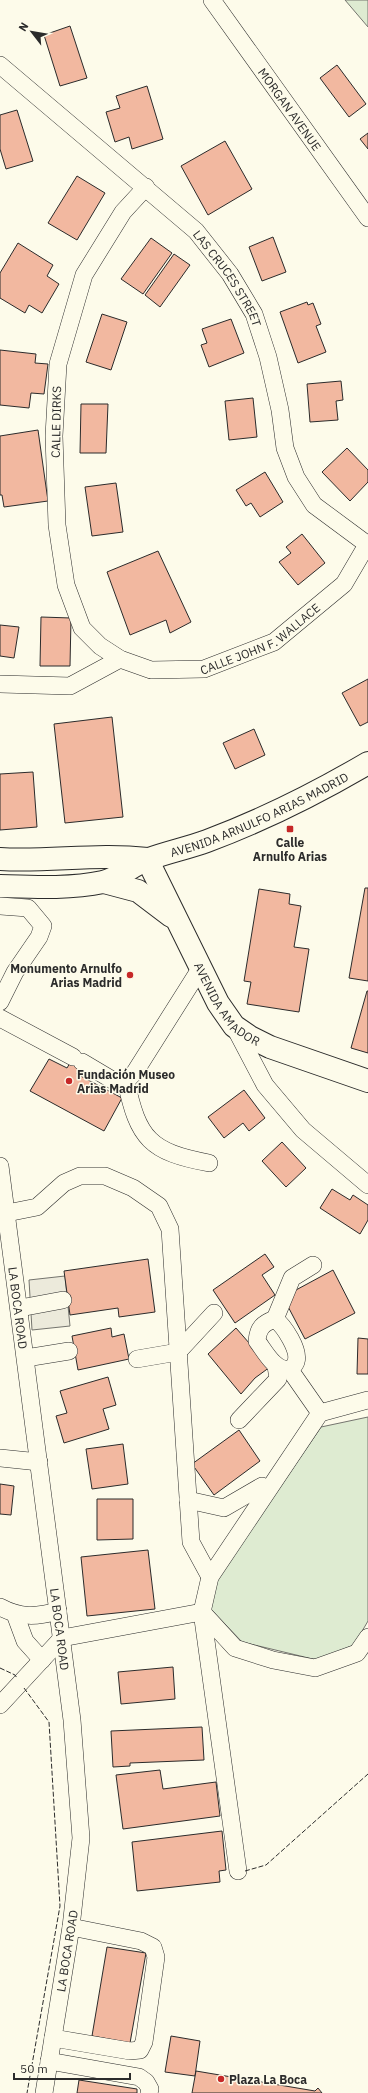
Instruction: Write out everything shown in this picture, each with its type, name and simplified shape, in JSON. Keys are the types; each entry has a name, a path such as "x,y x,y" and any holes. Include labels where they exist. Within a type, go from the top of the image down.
{"main road":[{"name":"AVENIDA ARNULFO ARIAS MADRID","path":"0,886 51,886 104,882 122,874 147,859 208,840 260,819 331,784 368,763"},
{"name":"AVENIDA ARNULFO ARIAS MADRID","path":"0,859 51,859 121,856 147,859"},
{"name":"AVENIDA AMADOR","path":"147,859 200,969 218,1003 234,1026 250,1038 270,1047 368,1081"},
{"path":"104,882 132,888 142,893 177,922"}],"street":[{"name":"MORGAN AVENUE","path":"212,0 368,218"},
{"name":"LAS CRUCES STREET","path":"0,65 80,135 146,187 196,231 230,274 254,314 268,357 280,410 285,448 296,476 314,505 368,544"},
{"name":"CALLE DIRKS","path":"120,659 100,646 82,628 66,585 57,525 54,436 58,364 84,275 123,212 146,187"},
{"name":"CALLE JOHN F. WALLACE","path":"120,659 151,670 204,669 274,642 344,584 368,544"},
{"path":"0,684 70,686 120,659"},
{"path":"0,906 28,908 44,926 39,937 15,972 0,1002"},
{"path":"0,1018 114,1081 126,1081 135,1072 200,969"},
{"path":"234,1026 265,1085 303,1130 368,1184"},
{"path":"126,1081 132,1110 143,1135 161,1150 182,1158 209,1163"},
{"name":"LA BOCA ROAD","path":"0,1166 20,1308 72,1720 81,1838 71,1927 44,2093"},
{"path":"7,1213 37,1207 64,1183 80,1176 105,1176 133,1188 159,1206 170,1229 190,1542 210,1577"},
{"path":"275,1319 292,1278 313,1264"},
{"path":"20,1308 63,1300"},
{"path":"138,1359 178,1352 214,1313"},
{"path":"239,1420 278,1379 283,1368 296,1363 297,1352 282,1324 275,1319"},
{"path":"275,1319 265,1322 258,1332 257,1341 283,1368 320,1413"},
{"path":"26,1358 69,1352"},
{"path":"238,1871 202,1612 210,1577 320,1413 368,1400"},
{"path":"0,1458 39,1462"},
{"path":"188,1500 224,1508 262,1486"},
{"path":"7,1611 25,1616 58,1612"},
{"path":"7,1611 25,1641 42,1660"},
{"path":"202,1612 235,1648 273,1660 315,1668 357,1654 368,1638"},
{"path":"0,1705 62,1638 202,1612"},
{"path":"53,2038 130,2051 140,2050 144,2042 156,1957 153,1947 141,1941 71,1927"},
{"path":"49,2061 139,2078 146,2082 150,2088 149,2093"}],"green space":[{"path":"345,0 368,0 368,27"},
{"path":"368,1417 368,1621 354,1645 317,1660 242,1642 209,1607 210,1590 321,1427"}],"shaded area":[{"path":"65,1276 70,1326 32,1330 29,1280"}],"building":[{"path":"70,26 87,78 60,86 44,35"},
{"path":"337,65 366,104 349,117 320,78"},
{"path":"147,86 163,139 132,149 129,137 115,142 106,112 120,108 116,96"},
{"path":"17,110 33,161 6,169 0,149 0,115"},
{"path":"368,133 368,149 360,139"},
{"path":"225,141 252,189 208,215 181,166"},
{"path":"77,176 105,193 77,240 48,223"},
{"path":"273,237 286,272 262,281 249,247"},
{"path":"151,238 172,253 143,294 121,279"},
{"path":"18,243 53,265 47,276 59,284 42,313 29,305 25,313 0,298 0,273"},
{"path":"174,254 190,265 160,307 145,295"},
{"path":"307,302 308,305 313,303 321,324 316,326 326,352 298,363 280,312"},
{"path":"102,314 127,322 111,370 86,362"},
{"path":"231,319 244,353 209,367 201,345 207,343 202,329"},
{"path":"0,350 36,354 35,363 48,364 44,394 31,393 29,408 0,405"},
{"path":"341,381 343,400 336,401 338,420 310,422 307,384"},
{"path":"253,398 257,437 229,440 225,401"},
{"path":"81,404 108,404 106,453 80,453"},
{"path":"38,430 48,501 4,507 2,495 0,495 0,436"},
{"path":"347,448 368,470 368,482 350,501 322,472"},
{"path":"265,472 283,502 260,517 251,503 246,506 236,490"},
{"path":"116,483 123,532 92,536 85,487"},
{"path":"302,534 325,563 298,585 279,562 291,553 286,547"},
{"path":"158,551 191,622 170,633 166,620 130,635 107,572"},
{"path":"41,617 71,618 70,666 40,666"},
{"path":"0,625 19,627 14,658 0,656"},
{"path":"368,679 368,722 360,726 342,693"},
{"path":"112,717 123,817 65,823 54,724"},
{"path":"254,729 265,755 235,769 223,743"},
{"path":"33,772 37,827 0,830 0,774"},
{"path":"365,888 368,888 368,981 349,978"},
{"path":"259,889 290,894 289,904 301,906 294,947 309,949 299,1012 247,1004 251,982 244,981"},
{"path":"368,991 368,1053 351,1048"},
{"path":"77,1051 86,1056 77,1074 122,1098 104,1131 30,1091 49,1059 67,1068"},
{"path":"244,1090 265,1118 249,1131 243,1123 224,1138 208,1117"},
{"path":"282,1142 306,1168 286,1187 262,1161"},
{"path":"332,1189 350,1200 353,1195 368,1205 368,1220 360,1234 320,1208"},
{"path":"265,1254 274,1267 262,1275 275,1295 235,1323 213,1290"},
{"path":"148,1259 155,1312 119,1317 118,1308 70,1315 64,1271"},
{"path":"333,1270 355,1313 305,1339 283,1297"},
{"path":"111,1328 112,1337 124,1334 129,1359 78,1370 72,1336"},
{"path":"236,1328 270,1367 255,1378 241,1394 208,1354"},
{"path":"358,1338 368,1339 368,1374 357,1374"},
{"path":"108,1377 116,1405 103,1409 109,1429 64,1443 56,1416 67,1413 60,1391"},
{"path":"239,1430 260,1461 214,1495 192,1464"},
{"path":"123,1444 128,1484 92,1489 86,1449"},
{"path":"0,1484 14,1486 11,1515 0,1514"},
{"path":"97,1499 133,1499 133,1539 97,1540"},
{"path":"148,1550 155,1609 87,1616 81,1557"},
{"path":"173,1667 175,1699 121,1704 118,1672"},
{"path":"202,1727 204,1760 130,1763 130,1766 113,1767 111,1731"},
{"path":"160,1770 163,1789 216,1782 220,1816 123,1829 116,1775"},
{"path":"222,1831 226,1870 219,1871 220,1882 137,1891 132,1842"},
{"path":"107,1947 146,1953 130,2043 92,2036"},
{"path":"171,2036 200,2041 195,2076 165,2072"},
{"name":"Plaza La Boca","path":"196,2071 315,2091 318,2088 322,2093 192,2093"},
{"path":"79,2080 137,2089 137,2093 77,2093"}],"fence":[{"path":"0,1668 15,1675 17,1678"},
{"path":"24,1688 49,1722 60,1906 27,2093"},
{"path":"245,1871 266,1865 368,1774"}],"place":[{"name":"Calle Arnulfo Arias","path":"290,829"},
{"name":"Monumento Arnulfo Arias Madrid","path":"130,975"},
{"name":"Fundación Museo Arias Madrid","path":"69,1081"},
{"name":"Plaza La Boca","path":"221,2079"}]}
